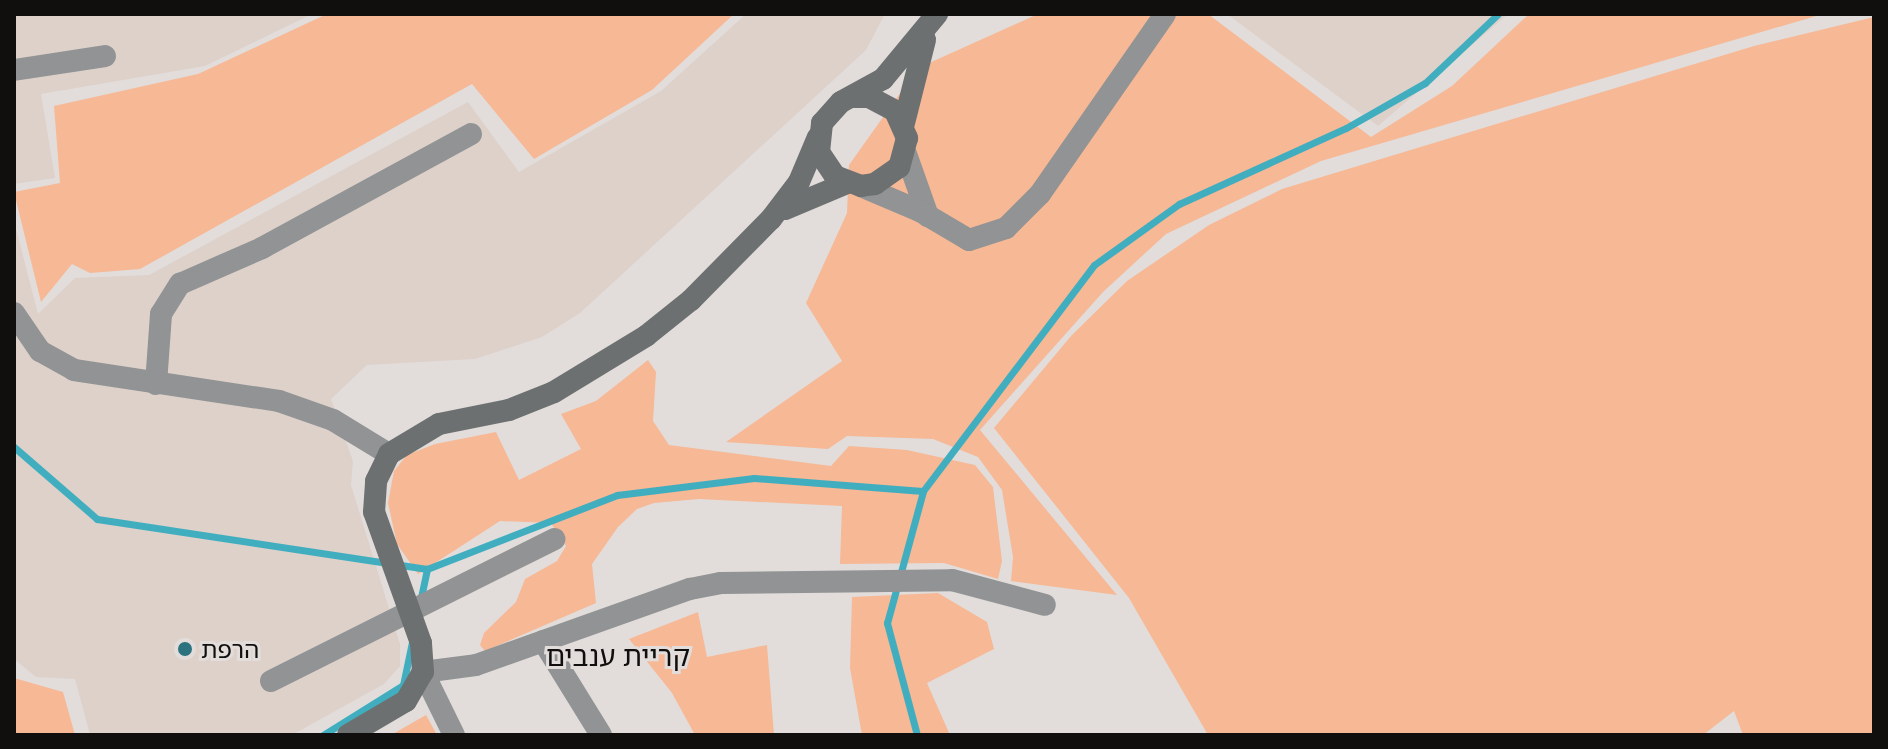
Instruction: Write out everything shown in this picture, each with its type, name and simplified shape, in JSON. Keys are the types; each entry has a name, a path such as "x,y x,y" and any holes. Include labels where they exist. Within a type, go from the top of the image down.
{"main road":[{"path":"348,735 406,701 423,672 421,643 374,512 376,481 389,454 418,432 509,410 600,367 691,300 771,219 799,182 830,111 883,79 937,14"},
{"path":"771,219 806,197 888,178 906,154 904,123 915,65 937,14"},
{"path":"855,97 883,102 904,123"},
{"path":"818,137 825,165 854,184"}],"street":[{"path":"854,184 928,217 969,240 985,238 1024,214 1165,14"},
{"path":"14,70 105,56"},
{"path":"156,384 161,314 180,284 262,248 471,134"},
{"path":"906,154 915,192 928,217"},
{"path":"14,313 31,342 61,365 156,384 279,401 333,420 389,454"},
{"path":"271,681 554,539"},
{"path":"454,735 423,672 467,667 721,583 952,580 1045,605"},
{"path":"543,641 601,735"}],"shaded area":[{"path":"14,14 312,14 205,66 41,94 55,178 14,184"},
{"path":"327,14 734,14 652,90 534,159 472,84 140,269 90,273 72,264 41,302 14,192 60,183 54,106 198,74"},
{"path":"746,14 885,14 866,50 580,313 542,337 475,359 367,365 331,399 353,461 351,485 400,644 400,666 384,684 292,735 90,735 75,679 36,677 14,659 14,221 38,314 75,278 149,275 468,102 519,172 661,91"},
{"path":"1038,14 1208,14 1371,137 1452,86 1529,14 1823,14 1321,161 1166,234 1103,292 980,430 1117,595 1011,581 1013,557 1002,490 978,457 933,439 847,436 828,449 726,442 842,361 806,303 847,213 849,165 918,68"},
{"path":"1227,14 1508,14 1378,126"},
{"path":"1874,17 1874,735 1743,735 1734,711 1703,735 1208,735 1129,598 994,428 1071,336 1127,281 1209,225 1282,189 1754,46"},
{"path":"648,360 656,372 653,421 669,445 831,466 849,446 907,450 975,465 993,487 1002,561 998,579 944,563 840,564 842,506 699,499 654,503 637,509 618,527 592,564 596,603 485,651 480,645 484,633 516,602 525,579 557,561 566,546 551,523 500,521 418,574 397,544 388,503 394,471 407,455 435,444 496,432 519,480 581,449 561,414 596,401"},
{"path":"938,593 987,622 994,649 927,683 950,735 862,735 850,668 852,597"},
{"path":"698,612 707,657 767,645 774,735 695,735 672,693 629,639"},
{"path":"14,678 63,692 75,735 14,735"},
{"path":"426,715 437,735 391,735"}],"waterway":[{"path":"917,735 887,623 923,491 1094,265 1179,204 1346,128 1425,83 1498,14"},
{"path":"14,447 97,519 427,569"},
{"path":"420,602 427,569 617,495 754,478 923,491"},
{"path":"323,735 403,685 412,642"}],"place":[{"name":"הרפת","path":"185,649"}],"district":[{"name":"קריית ענבים","path":"618,656"}]}
